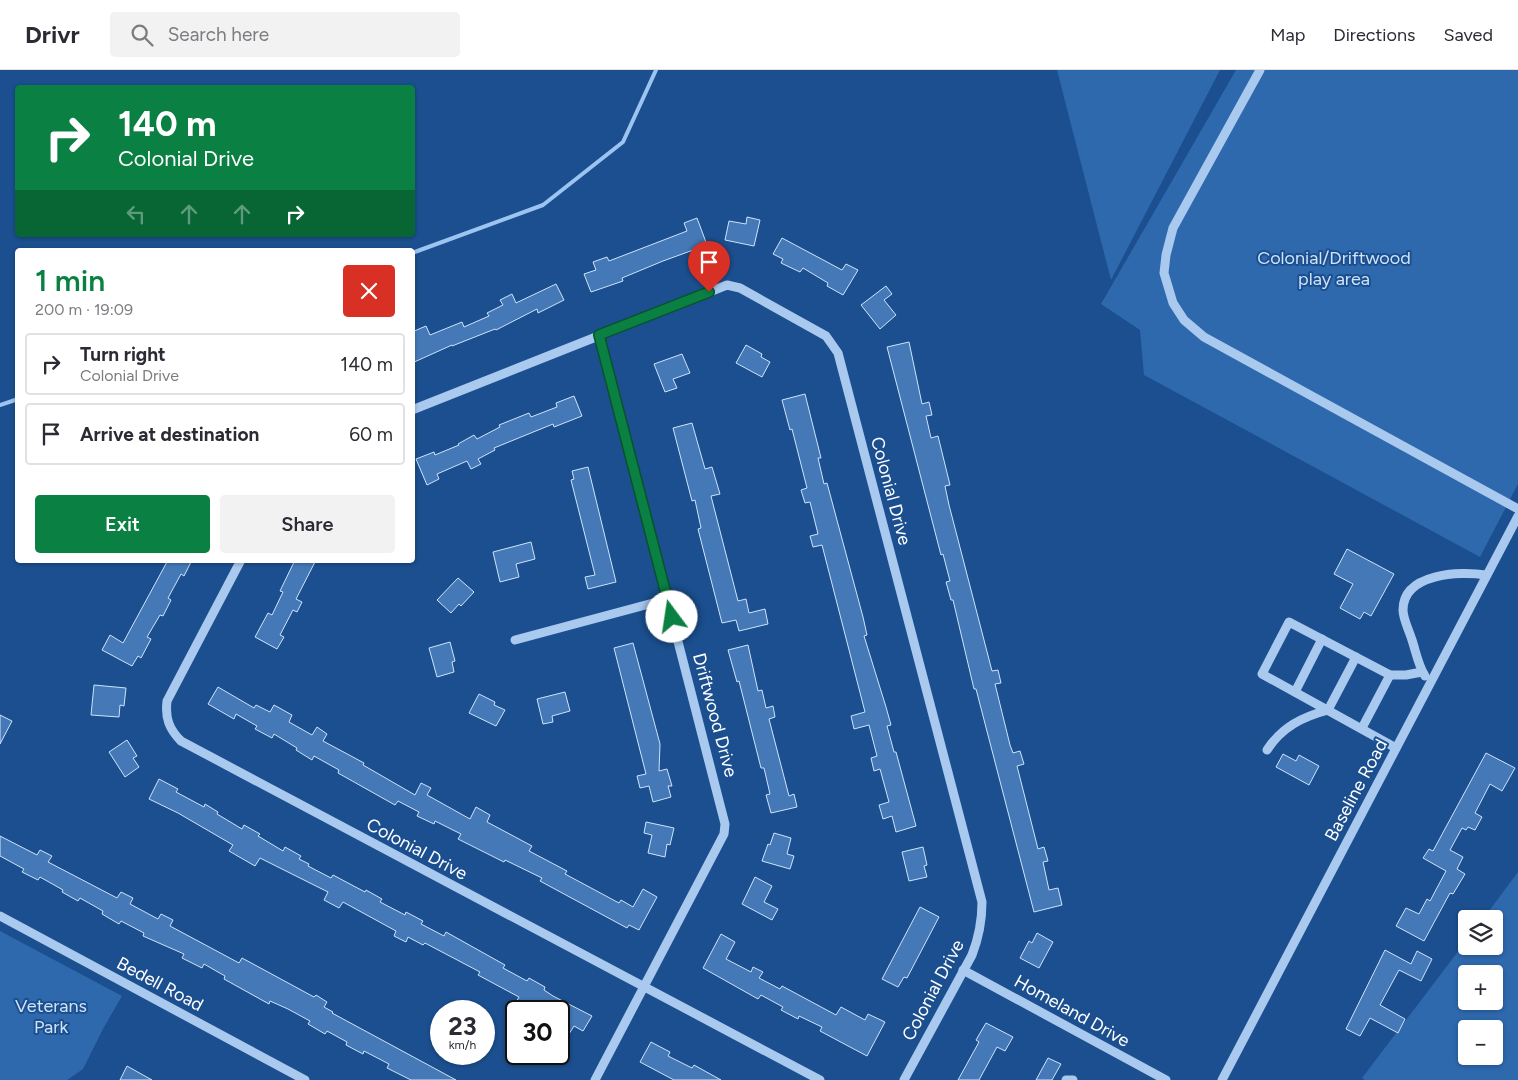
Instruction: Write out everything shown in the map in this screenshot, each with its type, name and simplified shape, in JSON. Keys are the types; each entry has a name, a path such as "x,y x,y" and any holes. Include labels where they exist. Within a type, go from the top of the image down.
{"street":[{"path":"1260,70 1174,228 1164,273 1173,303 1184,320 1204,337 1518,509"},
{"name":"Colonial Drive","path":"415,409 727,285 740,288 826,336 833,344 841,362 982,902 982,919 978,939 904,1080"},
{"name":"Driftwood Drive","path":"595,1080 645,988 724,834 725,824 599,335"},
{"name":"Baseline Road","path":"1222,1080 1518,516"},
{"name":"Colonial Drive","path":"239,563 167,701 166,713 173,734 181,742 820,1080"},
{"path":"1430,684 1422,672 1403,614 1404,602 1410,589 1420,583 1454,574 1468,573 1486,576"},
{"path":"515,640 668,599"},
{"path":"1396,748 1262,674 1289,622 1390,675 1422,672"},
{"path":"1295,692 1322,639"},
{"path":"1267,750 1275,739 1297,721 1328,710 1356,657"},
{"path":"1362,728 1390,675"},
{"name":"Bedell Road","path":"0,916 305,1080"},
{"name":"Homeland Drive","path":"962,970 1166,1080"},
{"path":"1066,1080 1073,1080"}],"green space":[{"path":"1057,70 1220,70 1111,280"},
{"name":"Colonial/Driftwood play area","path":"1236,70 1518,70 1518,484 1480,557 1144,375 1140,330 1101,304"},
{"path":"1518,872 1518,1080 1365,1080 1362,1078 1458,952 1458,955 1503,955 1503,910 1490,910"},
{"name":"Veterans Park","path":"0,931 122,996 83,1069 67,1080 0,1080"}],"building":[{"path":"747,217 760,220 754,246 725,240 729,221 746,224"},
{"path":"697,218 707,245 622,278 623,281 591,292 584,274 596,270 593,262 607,257 609,261 687,231 684,223"},
{"path":"782,238 842,270 846,264 858,270 843,295 827,286 828,283 803,268 800,272 781,263 783,259 773,254"},
{"path":"556,284 564,300 538,313 537,309 496,330 452,345 415,362 415,331 426,326 430,335 462,322 464,327 489,316 487,313 503,305 500,300 512,294 516,303"},
{"path":"886,286 892,294 884,300 896,315 880,329 861,305"},
{"path":"909,342 922,404 929,402 932,415 926,416 931,438 938,436 950,485 945,486 949,505 992,671 998,670 1001,683 995,684 1010,745 1013,753 1020,751 1024,764 1017,766 1038,849 1044,847 1048,861 1043,862 1049,890 1058,888 1062,905 1034,912 976,689 974,689 953,600 951,600 946,582 950,581 943,554 941,555 887,347"},
{"path":"746,345 762,354 761,357 770,362 762,377 736,363"},
{"path":"682,354 690,373 673,379 677,388 665,392 654,364"},
{"path":"805,394 821,458 818,458 824,484 827,483 863,617 867,635 864,636 891,725 887,726 916,826 896,832 892,816 883,819 879,805 889,802 880,769 874,771 871,758 877,756 869,725 854,729 851,716 865,712 822,545 813,547 810,536 818,534 810,502 805,503 801,490 807,488 792,429 790,430 782,400"},
{"path":"574,396 582,416 554,427 553,424 494,448 495,450 478,459 481,464 471,469 467,461 437,474 439,479 427,485 416,459 434,452 435,455 459,445 474,435 477,439 500,427 499,425 529,413 531,417 557,407 556,403"},
{"path":"692,423 705,469 712,467 720,494 711,496 738,601 746,599 749,613 765,609 768,624 739,631 736,620 722,623 698,529 701,528 695,500 692,501 673,428"},
{"path":"588,467 616,582 588,589 585,577 595,575 571,480 574,479 572,471"},
{"path":"531,542 535,559 516,564 519,577 500,582 493,552"},
{"path":"1347,549 1394,574 1371,616 1364,612 1360,619 1340,608 1353,584 1334,574"},
{"path":"166,563 190,563 184,576 181,574 168,598 171,600 163,616 160,615 147,637 151,639 141,658 138,656 132,666 102,650 110,635 123,643"},
{"path":"294,563 314,563 296,599 302,602 297,612 293,610 280,635 284,637 277,649 255,637 268,613 272,615 283,592 280,591"},
{"path":"458,578 474,592 461,606 459,604 451,613 437,600"},
{"path":"450,642 455,661 452,662 454,672 437,677 429,648"},
{"path":"633,643 660,744 659,771 667,769 672,786 668,786 671,797 653,802 649,786 640,788 637,776 646,774 614,648"},
{"path":"748,645 758,691 762,690 766,708 773,706 775,717 769,719 789,796 794,794 797,807 771,813 766,795 770,794 764,768 761,768 739,681 737,682 728,650"},
{"path":"94,685 126,688 124,706 120,705 119,717 91,715"},
{"path":"218,687 254,708 256,705 270,712 274,705 292,715 289,722 312,735 317,727 327,734 323,741 364,763 363,765 415,795 421,783 431,788 427,795 470,819 476,807 490,815 487,822 532,846 529,851 567,871 565,874 619,903 621,900 633,907 643,889 657,897 639,930 629,925 627,928 540,881 542,878 458,839 461,834 435,821 434,824 417,816 419,812 398,801 395,805 338,773 339,770 314,756 312,760 274,734 272,738 255,729 257,726 236,714 234,719 208,704"},
{"path":"565,692 570,711 552,716 553,722 543,724 537,699"},
{"path":"479,694 495,702 494,705 505,710 496,726 469,713"},
{"path":"0,715 12,721 0,744"},
{"path":"127,740 137,756 133,758 139,767 125,777 109,752"},
{"path":"1486,753 1515,768 1502,791 1490,784 1475,813 1482,817 1475,830 1468,827 1466,830 1462,828 1450,850 1463,857 1457,869 1465,874 1453,894 1450,893 1424,941 1396,926 1406,908 1419,914 1427,899 1430,901 1446,871 1423,858 1429,849 1433,851"},
{"path":"1283,754 1296,761 1299,755 1319,766 1309,785 1276,767"},
{"path":"159,779 178,789 176,792 204,807 205,804 218,812 217,814 242,829 244,825 283,851 285,847 301,856 299,859 309,864 308,866 331,878 333,875 365,892 366,890 382,899 380,902 405,915 406,912 423,921 421,924 444,936 446,932 505,965 503,968 527,981 529,978 545,987 544,990 561,1000 517,1000 519,997 478,975 480,972 425,943 423,945 408,937 406,942 394,936 396,931 343,902 339,908 324,900 328,892 260,858 255,866 229,851 233,845 178,813 149,799"},
{"path":"646,822 674,828 670,845 667,844 665,857 648,853 652,835 644,833"},
{"path":"774,833 791,838 787,854 794,856 790,869 762,861"},
{"path":"0,836 37,855 40,850 52,856 48,862 117,898 121,892 133,898 130,904 158,919 161,914 173,920 170,926 239,963 242,958 314,997 316,995 327,1002 324,1007 332,1013 456,1080 411,1080 387,1068 389,1064 364,1051 363,1054 346,1045 347,1042 327,1031 325,1034 308,1024 310,1021 288,1009 270,1001 269,1004 224,979 225,976 204,964 202,968 182,958 184,954 143,936 144,933 121,921 119,924 102,914 103,911 80,898 78,901 40,877 38,880 22,872 24,869 0,856"},
{"path":"923,847 927,865 924,866 927,877 909,881 902,852"},
{"path":"755,877 772,886 764,902 778,909 772,920 742,904"},
{"path":"920,907 939,917 907,978 904,977 898,987 882,979"},
{"path":"1037,933 1053,942 1039,968 1020,958 1029,941 1032,943"},
{"path":"721,934 735,942 726,959 751,972 753,967 763,972 759,978 780,989 782,986 836,1015 841,1007 865,1020 868,1014 885,1022 867,1056 820,1031 822,1027 799,1016 798,1019 781,1010 783,1007 761,995 758,999 703,968"},
{"path":"1385,950 1411,964 1417,951 1432,959 1421,981 1399,970 1380,1005 1405,1019 1398,1033 1370,1018 1360,1036 1346,1029"},
{"path":"570,1005 592,1016 583,1031 574,1026 570,1032"},
{"path":"986,1023 1013,1037 1005,1051 997,1047 979,1080 958,1080 979,1042 976,1040"},
{"path":"651,1042 670,1052 668,1056 692,1068 694,1065 721,1080 674,1080 640,1062"},
{"path":"1048,1058 1061,1064 1052,1080 1036,1080"},
{"path":"127,1066 152,1080 120,1080"}],"waterway":[{"path":"415,252 543,205 623,142 656,70"},
{"path":"0,405 15,400"}],"route":[{"path":"672,617 599,335 709,292"}]}
